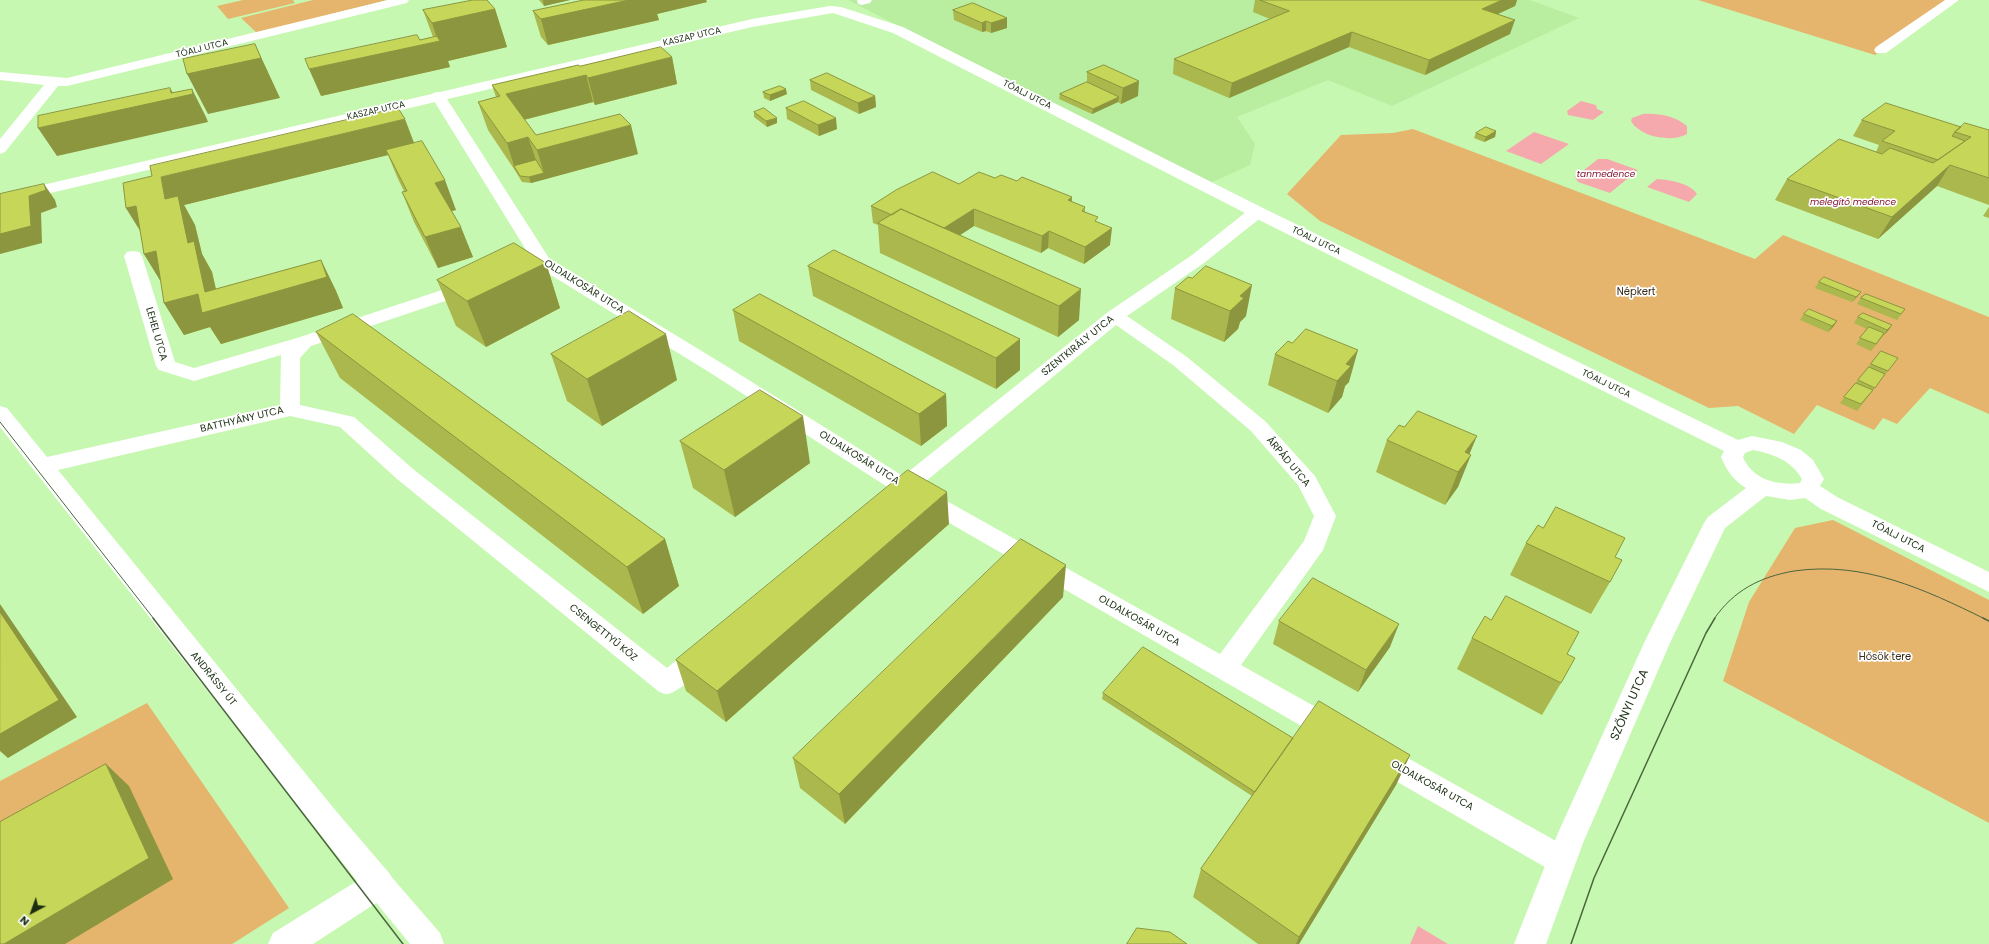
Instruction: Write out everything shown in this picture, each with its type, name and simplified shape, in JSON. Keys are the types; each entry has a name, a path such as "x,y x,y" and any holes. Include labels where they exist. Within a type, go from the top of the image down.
{"street":[{"name":"TÓALJ UTCA","path":"0,76 67,82 403,0"},
{"path":"1881,50 1953,0"},
{"path":"819,1 821,6 834,10"},
{"name":"KASZAP UTCA","path":"752,23 819,1"},
{"name":"TÓALJ UTCA","path":"863,1 898,30"},
{"name":"KASZAP UTCA","path":"0,200 752,23 855,8 863,1"},
{"name":"TÓALJ UTCA","path":"834,10 898,30 1257,212 1736,448"},
{"path":"0,149 54,82"},
{"name":"OLDALKOSÁR UTCA","path":"438,96 534,265 716,368 904,487 1561,860"},
{"name":"SZENTKIRÁLY UTCA","path":"904,487 1115,316 1198,259 1257,212"},
{"name":"LEHEL UTCA","path":"133,256 166,366 194,375 304,342"},
{"name":"BATTHYÁNY UTCA","path":"42,466 290,409 290,357 304,342 489,280"},
{"name":"ÁRPÁD UTCA","path":"1115,316 1180,361 1258,426 1307,481 1325,516 1315,544 1224,669"},
{"name":"CSENGETTYŰ KÖZ","path":"290,409 347,422 404,474 666,683 721,638"},
{"name":"ANDRÁSSY ÚT","path":"0,413 326,821 428,944"},
{"path":"1752,443 1774,447 1793,455 1805,465 1813,479 1808,489 1798,492 1780,492 1762,487 1740,473 1732,458 1736,448 1752,443"},
{"path":"880,507 904,487"},
{"name":"SZŐNYI UTCA","path":"1530,944 1561,860 1657,643 1716,523 1762,487"},
{"name":"TÓALJ UTCA","path":"1808,489 1829,503 1989,583"},
{"path":"284,944 379,884"}],"shaded area":[{"path":"848,0 1530,0 1579,18 1392,106 1328,80 1237,117 1255,144 1250,165 1208,184"}],"green space":[{"path":"243,0 293,0 295,3 228,19 217,6"},
{"path":"313,0 387,0 257,33 241,18"},
{"path":"1698,0 1953,0 1875,55"},
{"name":"Népkert","path":"1413,129 1755,259 1783,235 1989,317 1989,414 1930,388 1897,424 1883,418 1874,430 1817,405 1794,434 1738,406 1709,408 1320,221 1287,194 1341,135 1393,133"},
{"name":"Hősök tere","path":"1833,520 1989,600 1989,823 1723,681 1749,602 1795,528"},
{"path":"147,703 289,908 232,944 0,944 0,781"}],"water":[{"path":"1581,101 1596,105 1597,109 1604,112 1593,120 1568,115 1567,111"},
{"path":"1643,114 1661,115 1677,120 1687,126 1687,134 1681,137 1673,138 1649,135 1635,127 1631,121 1632,118"},
{"path":"1534,132 1569,144 1541,164 1506,151"},
{"name":"tanmedence","path":"1598,159 1607,159 1638,170 1610,193 1578,182 1575,177"},
{"path":"1657,179 1674,181 1685,185 1694,190 1697,194 1689,202 1647,187"},
{"path":"1418,926 1448,944 1410,944"}],"building":[{"path":"473,0 487,0 495,9 432,23 423,10"},
{"path":"584,0 629,0 541,19 533,11"},
{"path":"1260,0 1502,0 1482,9 1515,20 1429,60 1352,32 1232,83 1174,59 1289,11"},
{"path":"973,3 1007,18 991,23 986,21 982,23 953,10"},
{"path":"417,35 420,40 437,36 440,41 309,69 305,59"},
{"path":"255,44 261,58 187,74 183,59"},
{"path":"661,47 672,57 588,78 586,75 506,94 536,135 620,114 631,125 537,150 528,137 507,143 478,102 500,96 492,85"},
{"path":"1104,65 1139,81 1123,88 1087,72"},
{"path":"827,73 875,96 858,103 810,80"},
{"path":"1087,82 1119,97 1093,109 1060,94"},
{"path":"780,86 786,89 770,95 763,92"},
{"path":"170,88 171,93 192,89 193,94 38,128 38,116"},
{"path":"804,101 836,118 818,125 786,108"},
{"path":"1886,103 1961,127 1952,136 1965,141 1938,160 1882,141 1895,131 1862,120"},
{"path":"398,108 405,119 161,177 165,199 178,196 188,243 194,241 205,292 321,260 327,277 202,313 198,294 164,303 156,251 144,254 136,206 126,208 123,183 152,176 150,166"},
{"path":"764,108 777,118 766,121 754,112"},
{"path":"1965,123 1989,130 1989,178 1950,165 1892,217 1787,179 1839,139 1882,154 1890,148 1933,163 1971,137 1955,132"},
{"path":"1486,127 1496,131 1486,137 1476,133"},
{"path":"422,141 445,180 435,183 461,227 425,237 402,192 407,191 386,150"},
{"path":"536,160 544,173 529,177 520,176 514,166"},
{"path":"933,172 959,184 979,172 995,178 1001,175 1017,181 1022,177 1072,197 1068,200 1085,207 1082,211 1098,217 1095,221 1112,228 1085,247 1049,231 1042,236 974,209 944,228 901,209 892,215 871,206 896,190"},
{"path":"44,184 46,190 29,196 31,226 0,234 0,194"},
{"path":"901,209 1081,289 1059,306 878,223"},
{"path":"514,243 546,263 467,301 437,280"},
{"path":"834,250 1020,339 996,358 808,266"},
{"path":"1206,266 1252,285 1240,296 1244,298 1230,311 1175,288 1188,277 1192,278"},
{"path":"1824,277 1861,292 1856,297 1819,282"},
{"path":"760,294 946,394 919,414 733,310"},
{"path":"1866,294 1905,309 1901,314 1861,298"},
{"path":"1809,309 1837,321 1832,326 1804,314"},
{"path":"629,311 666,334 587,379 551,354"},
{"path":"1863,313 1892,325 1887,330 1858,317"},
{"path":"353,314 665,539 627,567 316,332"},
{"path":"1869,327 1884,333 1876,344 1860,338"},
{"path":"1306,329 1358,350 1346,364 1351,366 1337,381 1275,354 1288,341 1292,343"},
{"path":"1881,351 1898,358 1888,371 1871,364"},
{"path":"1869,367 1885,374 1875,388 1858,380"},
{"path":"1856,383 1873,390 1861,404 1844,397"},
{"path":"760,390 803,416 724,470 680,441"},
{"path":"1418,411 1477,436 1465,452 1471,455 1458,472 1387,440 1399,425 1404,427"},
{"path":"908,470 947,492 717,691 676,660"},
{"path":"1556,507 1625,538 1615,557 1622,560 1610,582 1526,543 1538,525 1543,528"},
{"path":"1021,539 1066,565 839,794 793,758"},
{"path":"1313,578 1399,624 1366,670 1279,621"},
{"path":"1506,596 1579,632 1567,654 1575,658 1561,683 1472,638 1485,616 1491,620"},
{"path":"0,612 59,700 0,734"},
{"path":"1143,647 1293,738 1255,792 1103,693"},
{"path":"1319,701 1410,755 1299,937 1201,869"},
{"path":"106,764 149,858 4,944 0,944 0,822"},
{"path":"1137,928 1170,932 1187,944 1127,944"}],"tram line":[{"path":"0,422 154,619"},
{"path":"1714,619 1730,600 1749,586 1759,581 1794,571 1820,569 1845,570 1893,580 1939,597 1985,619"},
{"path":"153,618 403,944"},
{"path":"1571,944 1594,878 1706,633 1715,618"},
{"path":"1985,619 1989,621"}],"water label":[{"name":"melegítő medence","path":"1853,203"}]}
